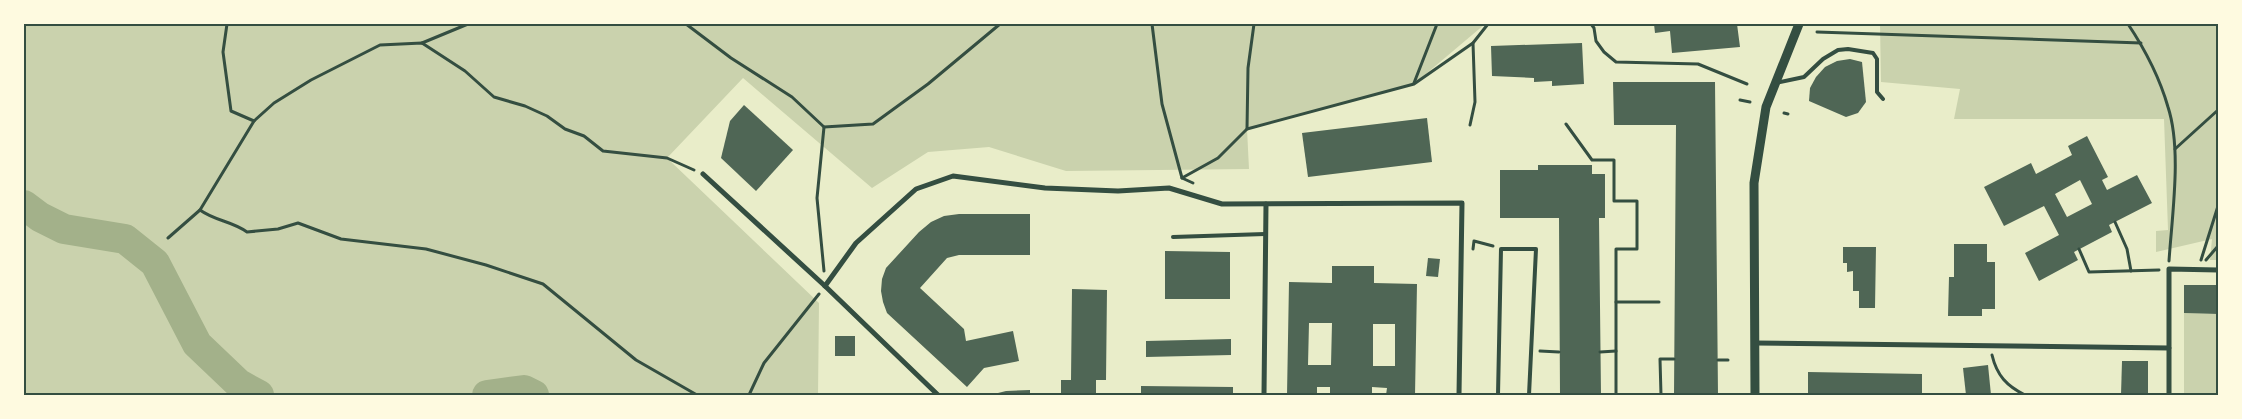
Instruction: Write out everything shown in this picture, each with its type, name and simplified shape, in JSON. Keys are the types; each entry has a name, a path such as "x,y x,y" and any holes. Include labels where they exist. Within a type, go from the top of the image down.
{"street":[{"path":"1755,395 1754,183 1766,107 1799,24"},
{"path":"703,174 825,286 938,395"},
{"path":"825,286 856,243 916,189 953,176 1045,188 1118,191 1168,188 1222,204 1462,203 1459,395"},
{"path":"1264,395 1266,204"},
{"path":"2170,395 2169,269 2218,270"},
{"path":"1755,343 2169,348"}],"lane":[{"path":"1774,83 1804,77 1823,59 1838,50 1861,50 1873,52 1877,59 1878,92 1883,99"},
{"path":"1173,237 1265,234"},
{"path":"1498,395 1501,249 1536,249 1529,395"}],"path":[{"path":"226,24 223,52 231,111 254,121"},
{"path":"168,238 200,210 254,121 274,103 311,80 380,45 422,43 468,24"},
{"path":"686,24 731,58 792,97 824,127 873,124 928,84 1000,24"},
{"path":"1152,24 1162,104 1182,178 1199,186"},
{"path":"1247,129 1248,68 1254,24"},
{"path":"1414,84 1438,24"},
{"path":"1182,178 1218,158 1247,129 1414,84 1473,43 1488,24"},
{"path":"1591,24 1594,28 1596,40 1604,52 1616,62 1698,64 1747,84"},
{"path":"2128,24 2141,43 2169,107 2175,150 2169,269"},
{"path":"1817,32 2141,43"},
{"path":"422,43 465,71 494,97 525,106 547,116 565,129 584,136 604,151 667,158 703,174"},
{"path":"1470,125 1475,102 1473,43"},
{"path":"1740,100 1750,102"},
{"path":"2175,150 2218,110"},
{"path":"1566,124 1592,160 1614,160 1614,201 1637,201 1637,249 1616,249 1616,395"},
{"path":"749,395 764,363 825,286 817,198 824,127"},
{"path":"2197,270 2218,206"},
{"path":"200,210 210,218 236,224 247,232 278,229 298,223 340,240 426,249 526,277 543,284 636,360 697,395 702,395"},
{"path":"2115,222 2127,248 2131,270"},
{"path":"1461,250 1474,249 1474,241 1501,249"},
{"path":"2078,249 2089,272 2156,270"},
{"path":"1616,302 1660,302"},
{"path":"1990,346 1995,368 2008,386 2025,395"},
{"path":"1531,351 1559,352"},
{"path":"1600,352 1616,351"},
{"path":"1661,395 1660,359 1674,359"},
{"path":"1718,360 1728,360"}],"green space":[{"path":"24,24 1485,24 1414,84 1247,129 1249,169 1066,171 989,147 928,152 872,188 743,78 667,158 819,303 818,395 24,395"},
{"path":"1880,24 2218,24 2218,260 2210,260 2212,239 2156,252 2156,231 2168,230 2164,119 1954,119 1960,89 1881,82"},
{"path":"2184,313 2218,314 2218,395 2184,395"}],"building":[{"path":"1654,24 1737,24 1740,47 1672,53 1670,31 1655,33"},
{"path":"1582,43 1584,84 1552,86 1552,81 1534,82 1534,78 1492,76 1491,46"},
{"path":"1850,59 1862,62 1866,102 1858,113 1846,117 1809,101 1810,88 1816,77 1825,67 1837,61"},
{"path":"1613,82 1715,82 1718,395 1674,395 1676,125 1614,125"},
{"path":"744,105 793,150 756,191 721,158 730,121"},
{"path":"1427,118 1432,162 1308,177 1302,133"},
{"path":"2087,136 2108,177 2102,180 2107,190 2137,175 2152,203 2109,225 2112,232 2074,252 2078,260 2039,281 2025,253 2059,235 2044,206 2004,226 1984,187 2031,163 2036,174 2072,155 2068,146","holes":["2080,180 2092,204 2067,217 2055,194"]},
{"path":"1538,165 1592,165 1592,174 1605,174 1605,218 1599,218 1601,395 1560,395 1559,218 1500,218 1500,170 1538,170"},
{"path":"959,214 1030,214 1030,255 959,255 947,258 920,288 964,329 966,341 1013,331 1019,361 984,368 967,387 887,313 881,291 882,279 886,268 919,232 931,222 944,216"},
{"path":"1954,244 1987,244 1987,262 1995,262 1995,309 1982,309 1982,316 1948,316 1949,277 1954,277"},
{"path":"1843,247 1876,247 1875,308 1859,308 1859,291 1853,291 1853,271 1847,272 1847,263 1843,263"},
{"path":"1165,251 1230,252 1230,299 1165,299"},
{"path":"1428,258 1440,259 1438,277 1426,276"},
{"path":"1332,266 1374,266 1374,283 1417,284 1415,395 1386,395 1387,388 1372,387 1372,395 1330,395 1330,387 1317,387 1317,395 1287,395 1289,282 1332,283","holes":["1309,323 1332,323 1331,365 1308,365","1373,324 1395,324 1395,366 1373,366"]},
{"path":"2184,285 2218,285 2218,314 2184,313"},
{"path":"1072,289 1107,290 1106,380 1096,380 1096,395 1061,395 1061,380 1071,380"},
{"path":"835,336 855,336 855,356 835,356"},
{"path":"1231,339 1231,355 1146,357 1146,341"},
{"path":"2122,361 2148,361 2148,395 2121,395"},
{"path":"1988,365 1991,395 1966,395 1963,368"},
{"path":"1808,372 1922,374 1922,395 1808,395"},
{"path":"1141,386 1233,387 1233,395 1141,395"},
{"path":"1030,390 1030,395 990,395 1006,391"}],"waterway":[{"path":"24,205 40,217 64,229 125,239 155,263 197,344 239,384 259,395"},
{"path":"487,395 524,390 534,395"}]}
